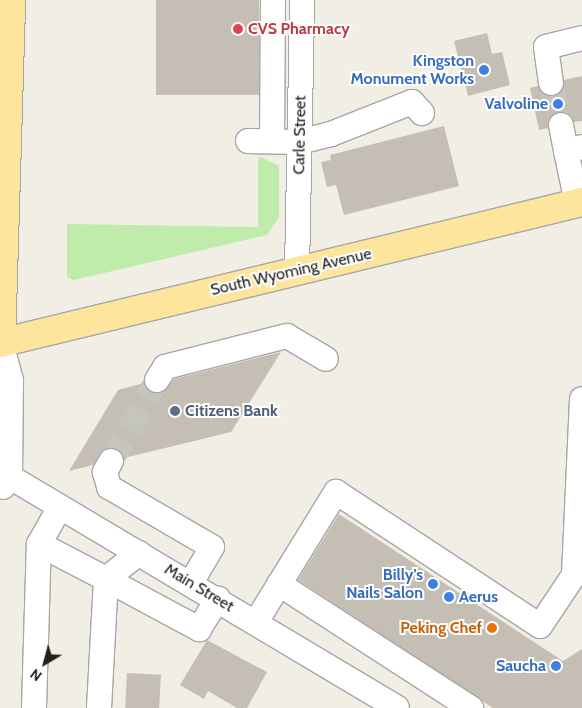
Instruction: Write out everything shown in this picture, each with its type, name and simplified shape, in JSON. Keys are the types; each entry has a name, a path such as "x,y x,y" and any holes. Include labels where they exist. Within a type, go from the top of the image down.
{"main road":[{"path":"0,344 11,0"},
{"name":"South Wyoming Avenue","path":"0,344 580,203"}],"street":[{"path":"272,140 273,0"},
{"name":"Carle Street","path":"297,271 302,0"},
{"path":"551,83 546,47 582,38"},
{"path":"248,141 300,142 361,122 417,107"},
{"path":"561,126 574,149 580,203"},
{"path":"157,380 166,367 287,336 326,359"},
{"path":"0,344 10,381 3,479"},
{"path":"256,622 336,492 540,626 574,575 582,399"},
{"path":"111,461 104,472 109,487 212,547 191,583"},
{"name":"Main Street","path":"3,479 60,506 397,708"},
{"path":"34,708 39,544 60,506"},
{"path":"39,544 199,629 218,599"},
{"path":"99,708 106,578 139,553"},
{"path":"279,584 471,708"}],"green space":[{"path":"261,157 279,166 279,217 267,235 74,280 67,277 67,224 258,227 258,160"}],"building":[{"name":"CVS Pharmacy","path":"156,0 259,0 259,95 156,95"},
{"name":"Kingston Monument Works","path":"487,33 492,54 502,52 510,85 468,96 454,41"},
{"name":"Valvoline","path":"582,76 582,121 574,122 566,112 558,112 548,120 548,128 539,130 530,88 538,86 545,96 553,96 564,89 564,80"},
{"path":"444,126 459,186 344,215 336,185 327,187 321,162 331,160 330,155"},
{"name":"Citizens Bank","path":"281,352 231,432 124,458 118,449 110,447 103,450 93,465 69,471 118,390 144,383 149,391 157,394 164,392 174,379"},
{"path":"339,514 563,661 582,649 582,708 493,708 298,580"},
{"path":"207,640 267,672 247,708 237,708 208,691 204,699 180,685"},
{"path":"127,673 161,675 159,708 125,708"}],"tunnel":[{"path":"551,83 561,125"},
{"path":"111,461 157,380"}],"place":[{"name":"CVS Pharmacy","path":"238,29"},
{"name":"Kingston Monument Works","path":"484,70"},
{"name":"Valvoline","path":"558,104"},
{"name":"Citizens Bank","path":"175,411"},
{"name":"Billy's Nails Salon","path":"433,584"},
{"name":"Aerus","path":"449,597"},
{"name":"Peking Chef","path":"492,628"},
{"name":"Saucha","path":"556,666"}]}
